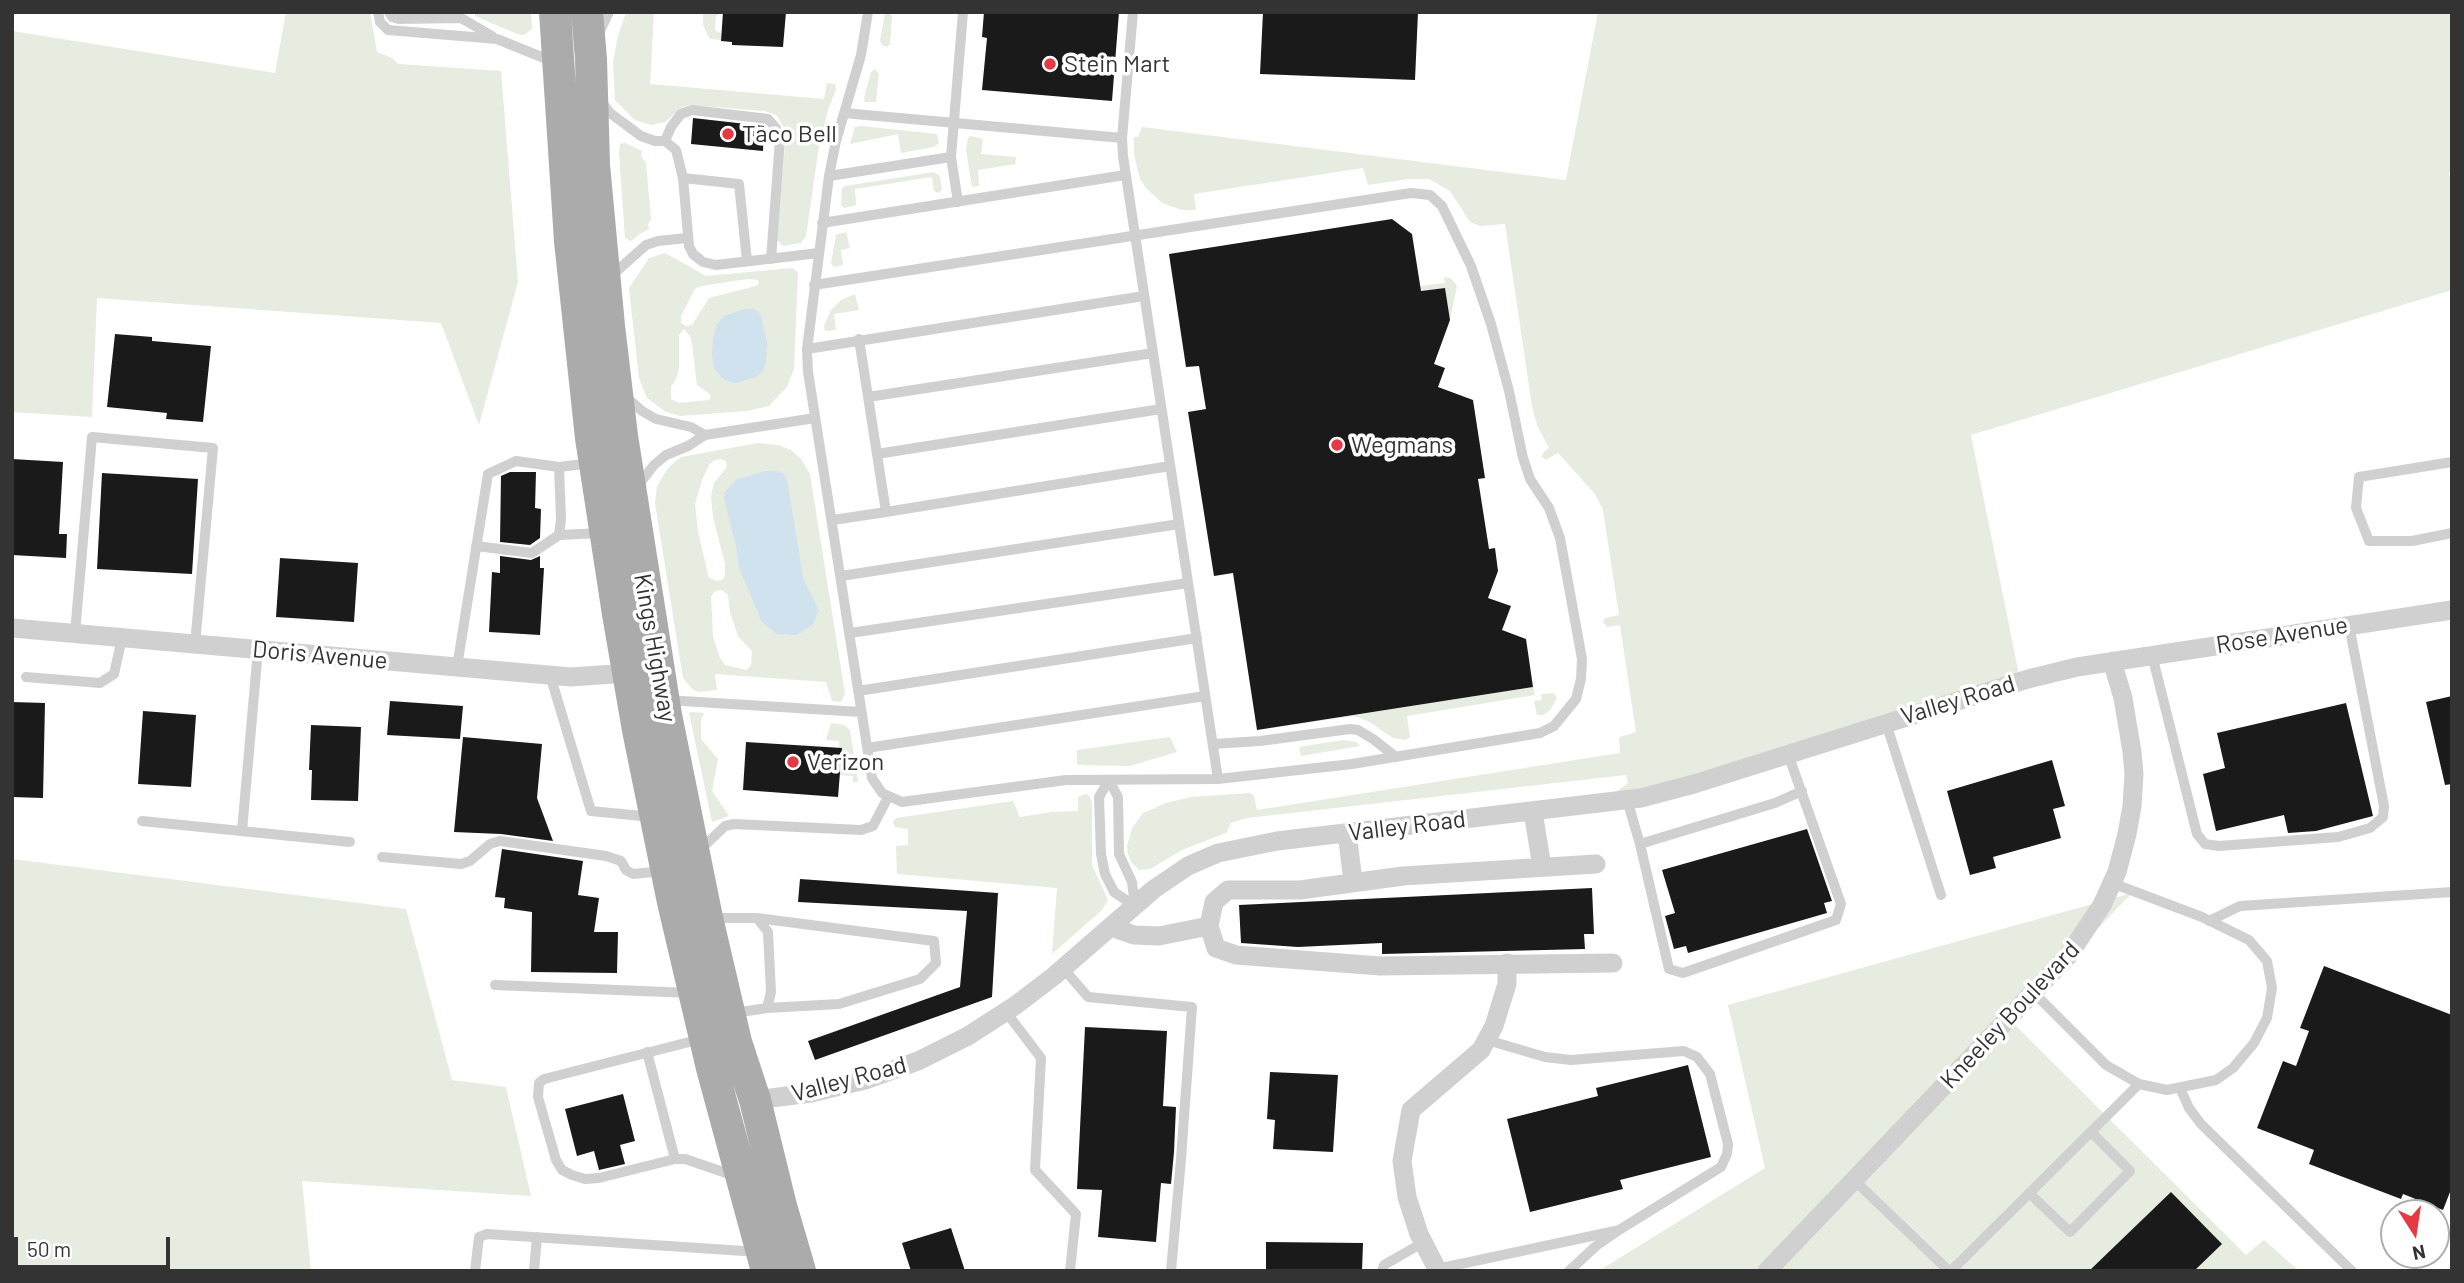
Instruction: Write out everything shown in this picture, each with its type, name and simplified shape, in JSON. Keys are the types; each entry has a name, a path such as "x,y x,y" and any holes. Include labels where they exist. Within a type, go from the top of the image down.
{"main road":[{"name":"Kings Highway","path":"555,12 570,241 595,463 628,673 666,871 694,993 765,1262"},
{"name":"Kings Highway","path":"587,12 594,165 604,282 631,495 663,699 707,918 730,1014 800,1271"}],"street":[{"name":"Rose Avenue","path":"2112,661 2452,610"},
{"name":"Doris Avenue","path":"12,628 571,677 628,673"},
{"name":"Valley Road","path":"755,1100 811,1093 892,1071 944,1049 1006,1012 1063,968 1154,889 1188,866 1218,853 1276,841 1628,800 1694,784 2028,679 2112,661"},
{"name":"Kneeley Boulevard","path":"1767,1271 2034,993 2085,933 2112,883 2127,834 2134,774 2123,698 2112,661"},
{"path":"1533,812 1542,867"},
{"path":"1347,833 1353,881"},
{"path":"1596,864 1403,876 1300,890 1228,890 1214,902 1209,926 1216,948 1236,955 1380,966 1613,963"},
{"path":"1111,927 1134,936 1159,936 1209,926"},
{"path":"1437,1270 1406,1197 1402,1161 1411,1110 1481,1050 1494,1027 1507,984 1507,963"}],"lane":[{"path":"378,12 380,22 388,30 496,38"},
{"path":"389,12 392,17 399,19 461,18 496,38 559,65"},
{"path":"590,49 609,12"},
{"path":"814,285 1411,193 1422,193 1436,198 1452,223 1471,265 1491,324 1509,391 1522,458 1549,508 1560,538 1582,659 1576,699 1563,718 1540,733 1396,757 1251,777 1066,780 913,802 902,802 888,797 872,778 808,372 807,348 814,285 829,176 863,48 868,12"},
{"path":"958,202 951,157 963,12"},
{"path":"1133,12 1122,138 1125,176 1218,779"},
{"path":"592,89 610,113 641,136 665,141 676,150 683,178 687,238 694,254 703,262 716,265 819,253"},
{"path":"665,141 681,114 692,110 768,119 776,128 780,140 771,259"},
{"path":"844,113 1122,138"},
{"path":"829,176 951,157"},
{"path":"822,223 1125,176"},
{"path":"683,178 738,184 747,261"},
{"path":"604,282 646,245 687,238"},
{"path":"807,348 1144,296"},
{"path":"859,339 886,512"},
{"path":"868,397 1153,353"},
{"path":"617,389 642,411 656,419 691,427 705,435"},
{"path":"877,454 1161,409"},
{"path":"631,495 654,465 666,455 705,435 815,418"},
{"path":"75,633 92,438 212,448 195,644"},
{"path":"457,667 488,474 516,461 559,467 595,463"},
{"path":"2452,462 2359,477 2356,508 2369,541 2412,541 2452,533"},
{"path":"833,520 1170,466"},
{"path":"559,467 559,536"},
{"path":"841,576 1179,524"},
{"path":"476,546 532,553 559,536 605,533"},
{"path":"850,633 1188,583"},
{"path":"2152,655 2197,834 2205,844 2219,846 2338,837 2370,828 2383,817 2384,806 2349,625"},
{"path":"26,677 100,683 114,674 122,638"},
{"path":"859,691 1197,638"},
{"path":"242,831 258,650"},
{"path":"550,675 591,811 656,817"},
{"path":"867,748 1206,696"},
{"path":"663,699 862,712"},
{"path":"1886,722 1941,895"},
{"path":"1213,744 1260,741 1350,729 1358,730 1373,739 1396,757"},
{"path":"1628,800 1670,969 1683,973 1836,920 1841,904 1788,754"},
{"path":"1109,780 1099,797 1101,853 1105,874 1114,892 1135,906"},
{"path":"1109,780 1118,797 1119,854 1132,882 1135,906"},
{"path":"1640,844 1775,803 1802,791"},
{"path":"695,855 725,826 734,824 861,830 873,826 888,797"},
{"path":"142,821 350,842"},
{"path":"382,857 461,864 470,861 490,844 500,841 607,856 621,861 626,870 633,874 666,871"},
{"path":"2034,993 2106,1065 2139,1084 2167,1090 2216,1080 2233,1068 2254,1043 2267,1018 2272,988 2267,961 2249,940 2209,921 2112,883"},
{"path":"2209,921 2240,906 2452,892"},
{"path":"707,918 757,918 934,941 936,963 920,979 839,1003 767,1008 730,1014"},
{"path":"757,918 768,932 771,992 767,1008"},
{"path":"1063,968 1088,997 1192,1007 1171,1271"},
{"path":"495,985 694,993"},
{"path":"1006,1012 1041,1058 1035,1170 1076,1214 1070,1271"},
{"path":"705,1038 544,1079 539,1083 538,1097 556,1160 562,1170 572,1175 585,1179 599,1178 674,1159 685,1159 742,1178"},
{"path":"1487,1040 1545,1057 1571,1060 1684,1052 1697,1057 1710,1074 1728,1144 1721,1167 1619,1230 1569,1271"},
{"path":"647,1052 674,1159"},
{"path":"1854,1180 1950,1271 2139,1084"},
{"path":"2180,1088 2189,1108 2202,1124 2352,1271"},
{"path":"2029,1193 2070,1232 2130,1171 2091,1132"},
{"path":"1437,1270 1619,1230"},
{"path":"475,1271 479,1237 487,1234 765,1262"},
{"path":"534,1271 537,1237"},
{"path":"1382,1271 1384,1265 1424,1242"}],"shaded area":[{"path":"286,12 370,12 377,52 392,58 398,64 501,71 518,282 479,425 441,323 97,298 92,417 12,412 12,31 275,73"},
{"path":"475,12 531,12 532,29 524,35 517,34 475,16"},
{"path":"626,12 654,12 650,84 824,99 827,83 835,84 836,89 819,146 806,236 801,243 783,246 777,240 786,134 776,115 765,111 689,105 681,108 665,122 651,125 635,120 615,100 613,62"},
{"path":"703,12 721,12 716,16 715,28 721,33 721,40 710,39 708,36 703,25"},
{"path":"1598,12 2452,12 2452,172 2449,173 2452,191 2452,290 1971,435 2021,685 1598,806 1628,783 1626,775 1247,818 1231,823 1226,833 1182,850 1150,869 1139,870 1128,854 1127,846 1132,828 1143,813 1166,803 1191,797 1250,793 1254,796 1257,810 1620,753 1619,737 1636,732 1620,625 1607,627 1603,622 1605,618 1619,615 1603,510 1595,494 1558,453 1546,460 1542,457 1549,448 1537,425 1532,406 1505,224 1480,226 1470,222 1450,191 1429,179 1368,185 1363,168 1194,194 1196,210 1182,210 1162,203 1146,188 1140,179 1134,155 1134,137 1138,137 1142,127 1566,180"},
{"path":"885,13 890,13 892,17 890,44 887,47 880,41"},
{"path":"875,69 879,74 876,102 865,102 871,72"},
{"path":"855,127 937,134 939,143 934,147 901,153 898,134 850,144"},
{"path":"971,136 983,139 981,154 1016,157 1015,164 978,170 979,186 972,187 966,150 968,138"},
{"path":"625,143 642,151 641,156 646,163 651,219 649,229 631,241 625,238 619,153 620,144"},
{"path":"934,172 940,176 942,189 939,193 934,191 932,177 855,189 856,205 844,208 841,205 842,188 845,186"},
{"path":"846,232 850,248 841,250 843,265 834,267 831,263 836,235"},
{"path":"665,253 706,276 792,268 798,272 794,369 787,387 769,406 747,411 680,416 666,412 647,398 639,378 629,288 649,258","holes":["747,279 758,280 759,283 709,298 692,325 681,323 681,316 695,289","684,329 692,344 697,385 711,395 709,400 679,403 671,399 671,387 679,368 679,335"]},
{"path":"1444,277 1451,278 1457,286 1450,320 1445,288 1421,291 1420,286 1445,283"},
{"path":"855,294 859,310 834,314 836,330 825,331 824,326 831,310 841,300"},
{"path":"758,443 778,445 791,450 801,459 810,474 845,694 841,702 832,701 826,682 715,674 717,690 698,692 683,678 655,503 657,486 668,468 681,457","holes":["721,459 726,461 727,467 714,483 711,496 713,517 725,564 725,576 717,581 709,578 698,532 695,504 709,465","722,590 728,595 738,636 752,651 751,665 747,670 725,665 713,637 711,596 715,591"]},
{"path":"1533,687 1535,695 1407,716 1410,737 1406,740 1393,738 1368,721 1354,716 1257,730"},
{"path":"1554,693 1557,698 1551,709 1544,715 1537,715 1534,701 1542,700 1541,694"},
{"path":"689,713 704,713 701,720 701,739 718,759 712,791 729,816 712,822"},
{"path":"831,723 844,725 850,730 858,782 853,782 853,776 840,775 839,741 826,740"},
{"path":"1170,737 1177,752 1130,766 1077,765 1077,750"},
{"path":"1343,740 1356,742 1360,746 1301,756 1299,747"},
{"path":"1089,795 1092,803 1092,865 1108,900 1102,910 1052,954 1057,888 897,874 896,846 908,845 908,829 895,827 893,822 896,818 1013,801 1020,817 1078,811 1078,797"},
{"path":"12,859 406,909 452,1080 506,1087 531,1196 302,1181 311,1271 12,1271"},
{"path":"2132,893 2010,1020 2246,1255 2264,1240 2299,1271 1602,1271 1765,1168 1728,1005"}],"water":[{"path":"754,309 760,313 767,342 766,362 757,377 736,383 723,379 714,368 713,340 717,324 724,316"},
{"path":"765,471 783,473 787,479 803,578 819,610 813,624 797,635 777,634 762,622 739,568 724,499 725,492 736,480"}],"building":[{"path":"723,12 786,12 783,47 732,45 732,42 721,41"},
{"name":"Stein Mart","path":"984,12 1119,12 1112,101 982,90 987,38 982,37"},
{"path":"1263,12 1418,12 1415,80 1260,74"},
{"name":"Taco Bell","path":"693,118 764,126 763,151 691,144"},
{"name":"Wegmans","path":"1392,219 1412,234 1421,291 1445,288 1450,320 1434,364 1445,368 1438,387 1473,400 1485,478 1478,479 1489,549 1495,548 1498,571 1488,598 1511,606 1502,630 1526,639 1533,687 1257,730 1233,573 1214,576 1188,412 1206,409 1199,366 1186,367 1169,254"},
{"path":"115,334 152,337 152,341 211,346 203,422 166,419 167,413 107,407"},
{"path":"12,459 63,462 59,534 67,534 66,558 12,555"},
{"path":"510,472 536,472 535,508 541,509 540,538 530,545 500,542 501,476"},
{"path":"102,473 198,479 192,574 97,569"},
{"path":"500,556 531,560 540,556 540,568 544,568 540,635 489,632 492,572 500,573"},
{"path":"280,558 358,563 354,622 276,617"},
{"path":"2452,696 2452,784 2445,785 2426,702"},
{"path":"390,701 463,706 460,739 387,735"},
{"path":"12,702 45,703 43,798 12,797"},
{"path":"2346,703 2373,816 2316,831 2288,833 2284,815 2216,831 2203,774 2225,768 2217,733"},
{"path":"143,711 196,715 191,787 138,784"},
{"path":"311,725 361,727 358,801 311,800"},
{"path":"463,737 542,744 537,798 553,841 501,834 454,832"},
{"name":"Verizon","path":"746,742 842,748 838,797 743,790"},
{"path":"2052,760 2065,806 2053,809 2061,838 1993,857 1996,868 1970,875 1947,791"},
{"path":"1807,829 1832,901 1824,903 1827,913 1688,953 1686,946 1674,949 1665,916 1675,913 1662,870"},
{"path":"502,849 583,861 578,895 599,898 594,932 618,932 617,973 531,972 532,912 504,908 505,898 495,897"},
{"path":"800,879 998,893 992,997 815,1060 808,1041 960,987 967,911 798,902"},
{"path":"1592,888 1594,934 1584,934 1585,949 1382,954 1382,943 1298,947 1241,943 1239,905"},
{"path":"2324,966 2452,1015 2452,1187 2447,1199 2416,1199 2403,1194 2401,1199 2309,1164 2314,1150 2257,1128 2283,1061 2296,1066 2309,1031 2300,1028"},
{"path":"1085,1027 1167,1031 1163,1106 1176,1107 1174,1152 1171,1184 1161,1183 1156,1242 1098,1237 1102,1190 1077,1189"},
{"path":"1688,1065 1711,1157 1620,1180 1623,1189 1530,1212 1507,1119 1598,1096 1596,1088"},
{"path":"1270,1072 1338,1075 1333,1152 1273,1149 1275,1120 1267,1119"},
{"path":"623,1094 635,1141 620,1145 625,1164 599,1170 594,1151 577,1156 565,1109"},
{"path":"2171,1192 2222,1244 2194,1271 2089,1271"},
{"path":"951,1228 965,1271 911,1271 902,1243"},
{"path":"1266,1242 1363,1243 1362,1271 1266,1270"}],"place":[{"name":"Stein Mart","path":"1050,64"},
{"name":"Taco Bell","path":"728,134"},
{"name":"Wegmans","path":"1337,445"},
{"name":"Verizon","path":"793,762"}]}
